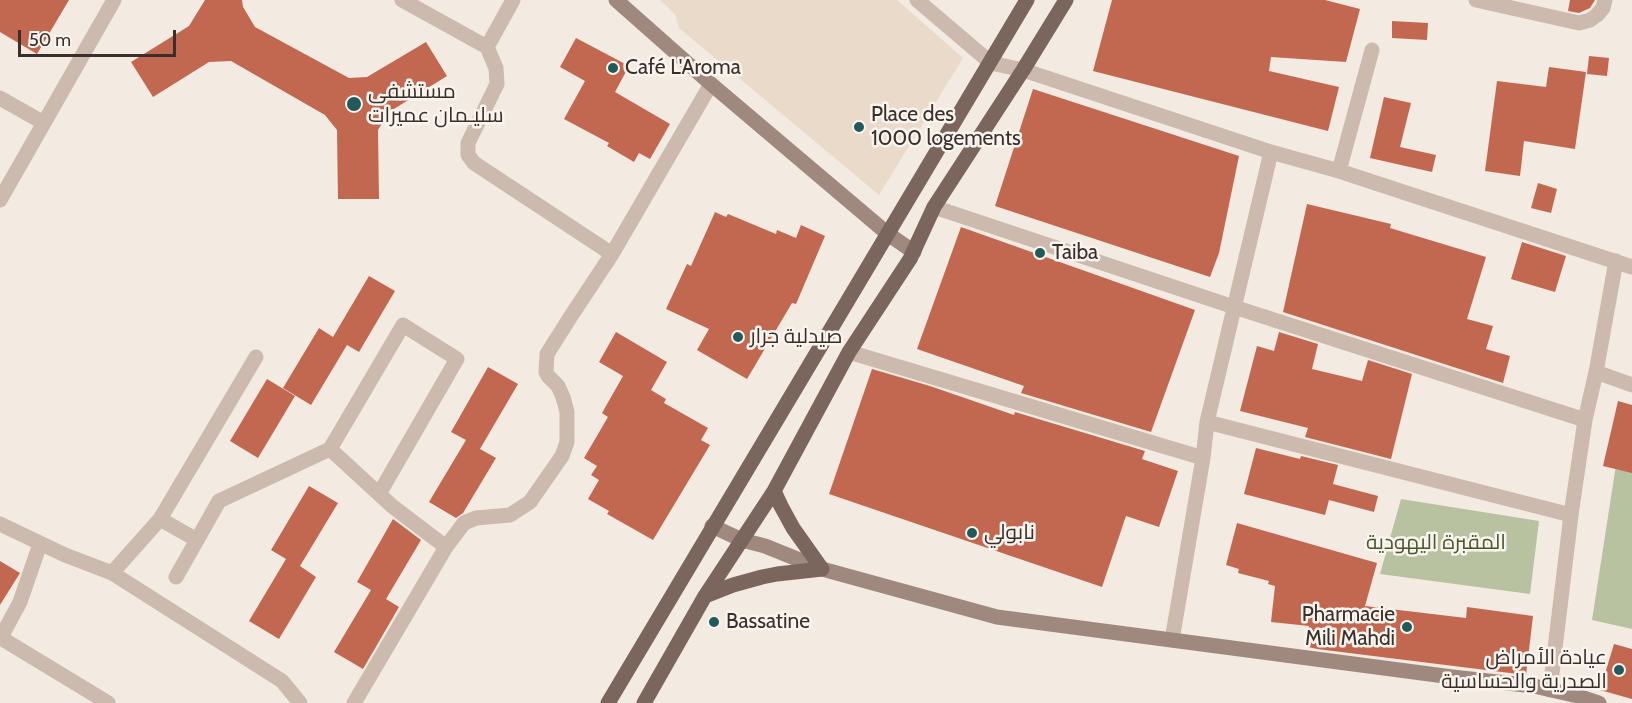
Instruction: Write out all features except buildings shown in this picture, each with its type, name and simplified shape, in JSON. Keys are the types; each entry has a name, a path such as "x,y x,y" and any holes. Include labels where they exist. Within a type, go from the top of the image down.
{"main road":[{"path":"608,703 1028,0"},
{"path":"644,703 705,596 774,491 849,352 914,252 934,207 1066,0"},
{"path":"705,596 733,585 777,574 822,569 793,528 774,491"}],"street":[{"path":"0,200 114,0"},
{"path":"402,0 487,47 496,68 497,84 468,143 468,155 474,163 612,254"},
{"path":"487,47 513,0"},
{"path":"616,0 888,234 914,252"},
{"path":"917,0 990,63 1023,70 1632,267"},
{"path":"1476,0 1500,2 1579,23 1597,15 1603,8 1605,0"},
{"path":"1339,171 1372,50"},
{"path":"354,703 446,548 464,523 476,518 510,514 530,502 562,456 567,442 567,412 558,386 546,372 547,354 612,254 711,84"},
{"path":"0,98 44,123"},
{"path":"1172,640 1207,422 1271,152"},
{"path":"934,207 1585,420"},
{"path":"1550,690 1585,420 1616,261"},
{"path":"176,577 219,501 330,448 403,325 457,359 379,494"},
{"path":"849,352 1203,458"},
{"path":"112,573 160,519 256,357"},
{"path":"1596,372 1632,385"},
{"path":"1207,422 1571,515"},
{"path":"330,448 392,506 446,548"},
{"path":"160,519 197,540"},
{"path":"0,524 40,544 112,573 282,681 300,703"},
{"path":"712,526 742,540 765,546 822,569 997,617 1534,686 1599,703"},
{"path":"40,544 20,602 0,639 106,702"}],"green space":[{"path":"1618,452 1632,456 1632,629 1592,620"},
{"name":"المقبرة اليهودية","path":"1401,499 1539,521 1530,594 1380,574"}],"shaded area":[{"name":"Place des 1000 logements","path":"660,0 897,0 963,58 879,195 679,28 675,14"}],"place":[{"name":"Café L'Aroma","path":"613,68"},
{"name":"مستشفى سليـمان عميرات","path":"354,104"},
{"name":"Place des 1000 logements","path":"859,127"},
{"name":"Taiba","path":"1040,253"},
{"name":"صيدلية جرار","path":"738,337"},
{"name":"نابولي","path":"972,533"},
{"name":"Bassatine","path":"714,622"},
{"name":"Pharmacie Mili Mahdi","path":"1407,627"},
{"name":"عيادة الأمراض الصدرية والحساسية","path":"1619,670"}]}
